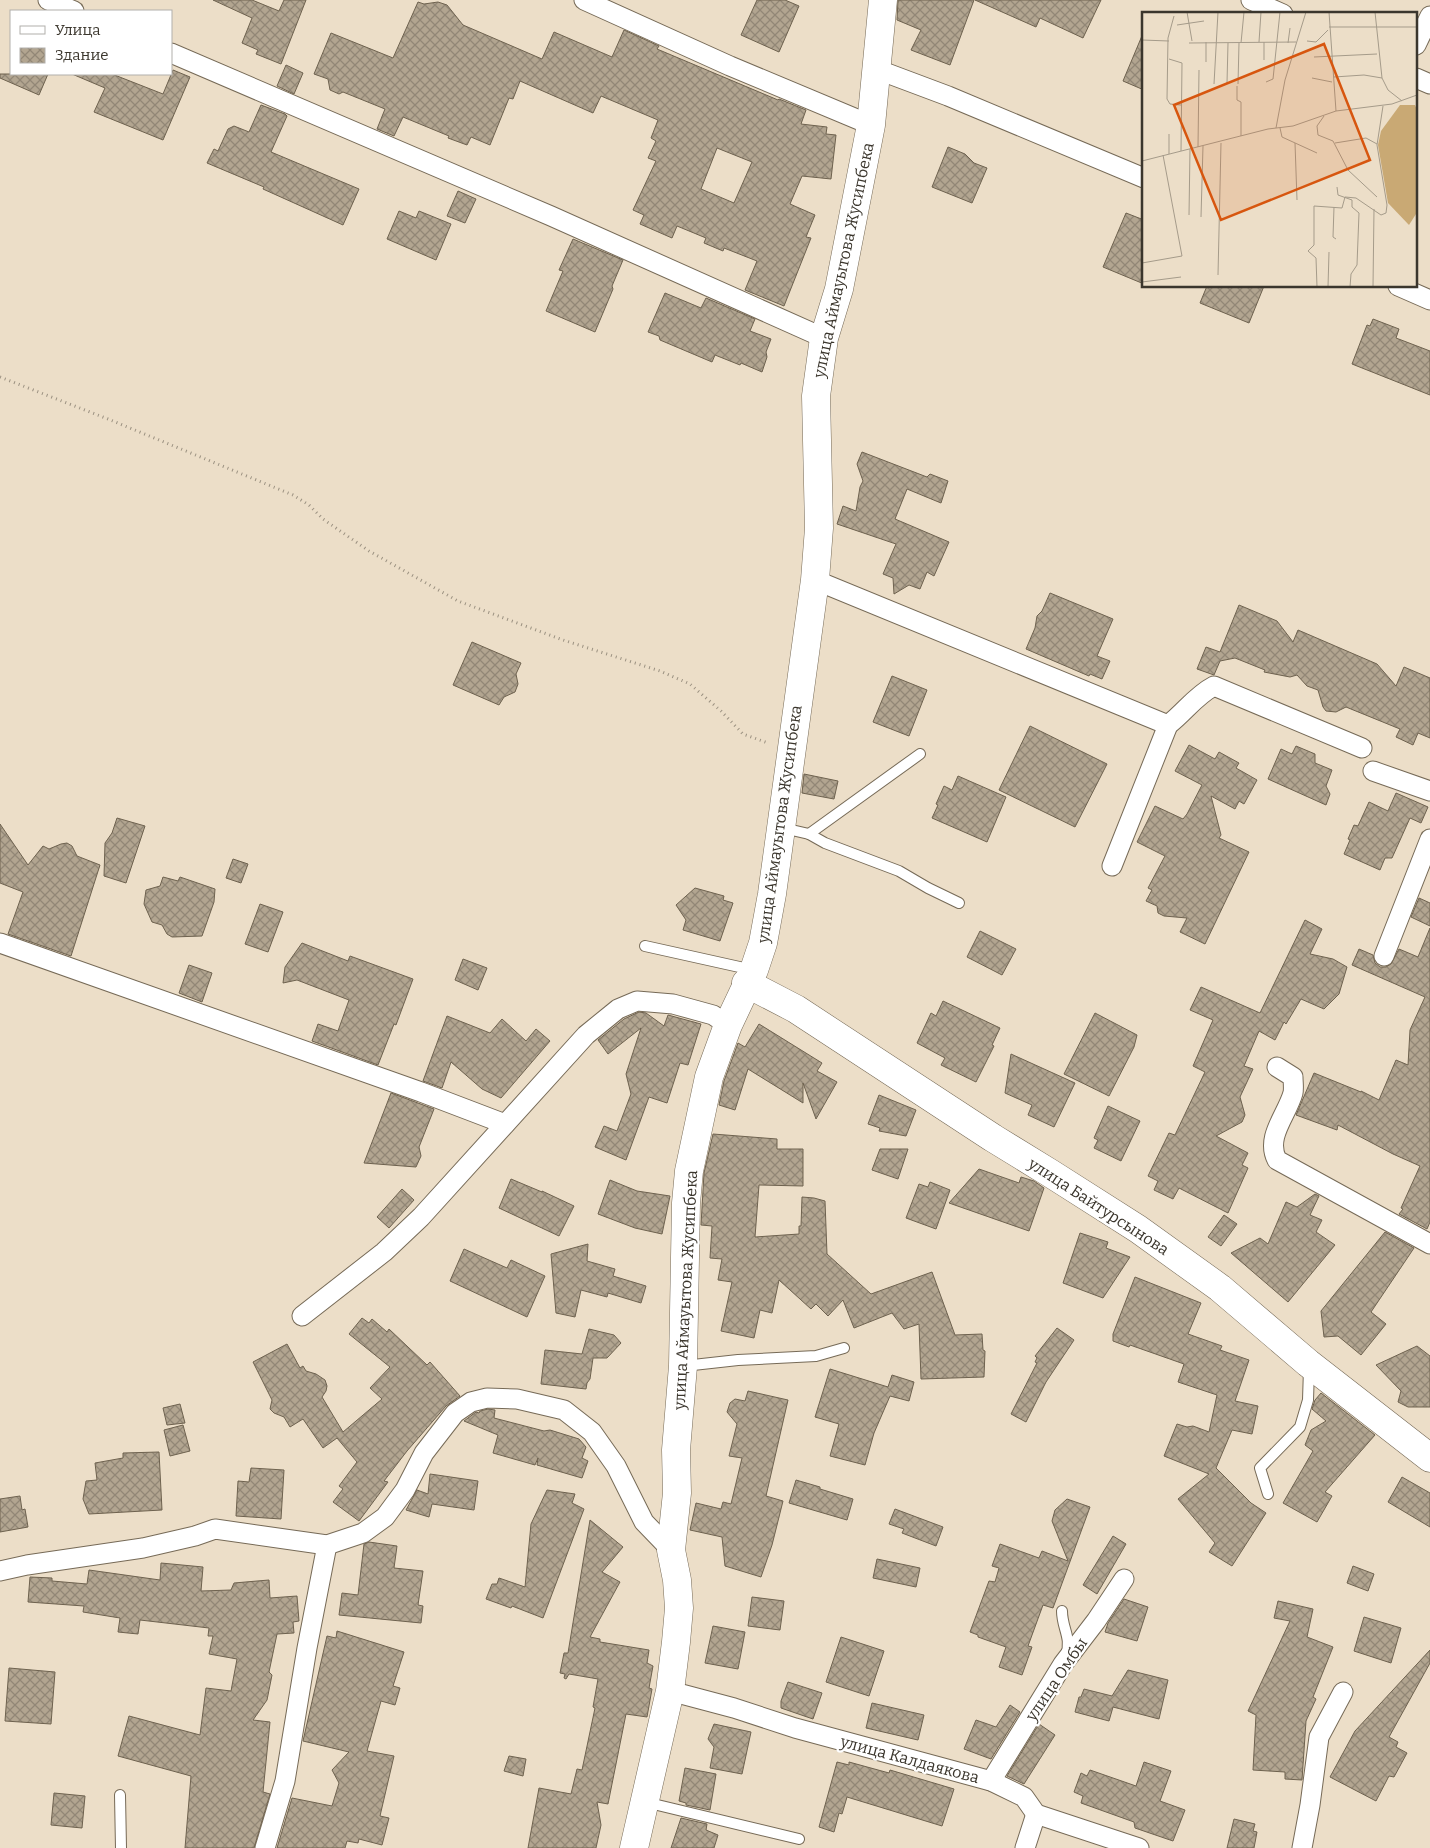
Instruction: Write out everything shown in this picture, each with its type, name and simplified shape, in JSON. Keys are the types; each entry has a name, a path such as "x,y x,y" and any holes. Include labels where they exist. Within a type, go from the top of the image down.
{"street":[{"path":"48,0 72,10"},
{"path":"584,0 730,66 871,125"},
{"name":"улица Аймауытова Жусипбека","path":"634,1848 670,1691 679,1608 672,1550 677,1493 676,1450 683,1366 686,1202 690,1171 709,1077 728,1025 763,943 782,828 815,580 820,528 816,396 824,338 839,289 871,125 883,0"},
{"path":"1251,0 1278,12"},
{"path":"1418,41 1430,16"},
{"path":"172,53 542,212 824,338"},
{"path":"876,69 948,96 1142,177"},
{"path":"1418,79 1430,84"},
{"path":"1403,288 1430,300"},
{"path":"815,580 1168,725"},
{"path":"1112,866 1168,725 1183,714 1200,693 1214,686 1362,748"},
{"path":"1373,771 1430,792"},
{"path":"1384,956 1430,839"},
{"path":"0,942 412,1088 504,1124"},
{"name":"улица Байтурсынова","path":"750,977 993,1138 1138,1229 1220,1288 1308,1363 1430,1458"},
{"path":"302,1316 384,1252 421,1217 586,1035 618,1009 638,1001 673,1004 713,1015 728,1025"},
{"path":"1276,1067 1293,1077 1293,1092 1278,1126 1273,1145 1273,1154 1276,1160 1430,1244"},
{"path":"0,1571 27,1565 143,1548 216,1530 328,1545 363,1533 385,1517 405,1490 424,1453 455,1413 470,1402 487,1398 517,1399 564,1410 592,1432 616,1466 644,1522 672,1550"},
{"path":"265,1848 285,1781 310,1630 328,1545"},
{"name":"улица Омбы","path":"991,1780 1063,1664 1124,1580"},
{"name":"улица Калдаякова","path":"670,1691 734,1708 795,1728 991,1780 1024,1797 1036,1814"},
{"path":"1302,1848 1320,1737 1343,1692"},
{"path":"1025,1848 1036,1814 1139,1848"}],"lane":[{"path":"809,834 920,754"},
{"path":"782,828 809,834 826,843 899,870 928,888 959,903"},
{"path":"645,946 750,977"},
{"path":"683,1366 738,1360 816,1356 844,1348"},
{"path":"1268,1494 1260,1468 1300,1426 1308,1400 1310,1376 1308,1363"},
{"path":"1062,1611 1062,1622 1067,1630 1068,1649 1063,1664"},
{"path":"120,1795 121,1848"},
{"path":"644,1802 799,1839"}],"path":[{"path":"0,377 108,418 293,495 308,505 323,519 369,551 458,600 564,640 690,684 721,711 743,734 765,742 792,744"}],"building":[{"path":"213,0 252,0 279,11 284,0 306,0 281,64 256,54 258,50 242,43 252,18"},
{"path":"757,0 785,0 799,6 779,52 741,35"},
{"path":"898,0 974,0 950,65 911,50 921,30 897,20"},
{"path":"975,0 1101,0 1083,38 1040,18 1036,27"},
{"path":"418,2 424,4 438,2 447,5 463,25 542,59 554,32 612,57 624,30 659,46 657,49 806,110 801,124 827,127 826,134 836,135 831,179 802,176 790,204 815,215 806,237 811,238 784,306 745,290 757,261 724,248 723,251 704,243 706,238 677,226 672,238 640,224 644,215 633,210 656,161 648,158 656,141 651,138 658,120 601,96 593,113 520,81 513,99 509,98 490,145 471,137 467,145 403,117 394,136 377,129 385,109 343,92 339,94 330,90 328,79 314,74 331,33 393,58","holes":["717,148 752,162 734,203 701,189"]},
{"path":"1142,36 1142,89 1123,81"},
{"path":"286,65 303,73 294,94 277,86"},
{"path":"173,70 190,77 163,140 94,112 105,88 74,75 115,75 163,94"},
{"path":"0,74 48,75 39,95 0,78"},
{"path":"261,105 287,116 271,152 359,189 343,225 263,189 264,187 207,163 214,149 218,151 228,129 234,126 249,132"},
{"path":"948,147 965,154 974,163 987,168 972,203 932,187"},
{"path":"458,191 476,199 465,223 447,216"},
{"path":"399,211 416,218 419,211 451,224 436,260 387,239"},
{"path":"1126,213 1142,219 1142,283 1103,267"},
{"path":"573,239 623,260 595,332 546,311 563,271 559,270"},
{"path":"1206,288 1263,288 1249,323 1200,303"},
{"path":"665,293 701,308 706,298 755,319 750,331 771,339 762,372 715,355 712,362 660,340 659,336 648,332"},
{"path":"1373,319 1399,329 1396,338 1430,351 1430,395 1352,364 1367,325 1370,326"},
{"path":"862,452 927,477 930,474 948,481 941,503 907,489 895,519 949,542 934,576 927,572 920,589 909,585 894,594 893,578 883,574 896,544 837,524 843,506 856,511 860,487 863,481 857,464"},
{"path":"1050,593 1113,619 1097,656 1110,661 1102,679 1090,674 1089,676 1026,649 1035,628 1037,616 1042,611"},
{"path":"1239,605 1277,621 1293,642 1298,630 1377,664 1396,686 1404,667 1430,678 1430,738 1418,733 1413,745 1396,737 1400,729 1346,707 1336,712 1326,711 1318,690 1307,686 1297,675 1290,677 1264,672 1265,670 1235,658 1220,661 1214,675 1197,669 1206,647 1220,652"},
{"path":"472,642 521,663 516,674 518,684 515,692 504,697 499,705 453,685"},
{"path":"892,676 927,690 909,736 873,722"},
{"path":"1030,726 1107,764 1075,827 999,790"},
{"path":"1189,745 1215,759 1219,752 1239,763 1236,768 1257,780 1244,804 1239,801 1235,809 1211,796 1221,835 1219,838 1249,852 1205,944 1180,932 1187,918 1164,916 1158,913 1157,906 1146,901 1152,890 1148,888 1165,856 1137,842 1155,806 1183,819 1187,814 1202,785 1175,771"},
{"path":"1296,746 1315,754 1315,763 1332,770 1326,786 1330,794 1326,805 1268,779 1281,749 1292,754"},
{"path":"804,774 838,781 834,799 802,793"},
{"path":"958,776 1006,797 987,842 932,818 944,786 952,790"},
{"path":"1396,793 1428,807 1421,823 1410,818 1392,858 1385,858 1380,870 1344,854 1354,825 1358,826 1369,802 1388,811"},
{"path":"117,818 145,826 126,883 104,876 105,843 112,833"},
{"path":"0,824 28,865 43,846 49,849 67,843 72,846 77,856 100,865 71,956 8,934 23,892 0,883"},
{"path":"233,859 248,864 241,883 226,878"},
{"path":"163,877 178,881 180,877 215,889 214,902 202,936 172,937 167,934 162,925 152,922 144,904 146,890 160,886"},
{"path":"695,888 724,896 723,900 733,903 720,941 683,930 686,920 676,905"},
{"path":"1419,898 1430,903 1430,926 1411,917"},
{"path":"260,904 283,912 268,952 245,944"},
{"path":"1305,920 1322,929 1310,954 1333,959 1347,967 1339,994 1324,1009 1301,999 1286,1024 1284,1022 1275,1040 1259,1031 1244,1066 1253,1069 1240,1097 1245,1115 1242,1122 1216,1136 1248,1153 1242,1165 1248,1168 1228,1213 1179,1188 1173,1199 1154,1190 1158,1181 1148,1176 1169,1133 1175,1135 1205,1072 1193,1066 1213,1020 1190,1010 1201,987 1260,1013"},
{"path":"1430,928 1430,1222 1427,1229 1399,1214 1403,1209 1401,1208 1420,1166 1338,1125 1337,1130 1296,1115 1314,1073 1379,1100 1396,1060 1408,1065 1410,1030 1425,997 1352,965 1359,949 1373,955 1375,963 1380,967 1386,967 1391,964 1399,949 1418,957"},
{"path":"980,931 1016,949 1002,975 967,957"},
{"path":"302,943 348,961 350,956 413,979 396,1025 394,1024 378,1065 312,1041 318,1024 338,1031 349,1000 297,980 283,983 285,967"},
{"path":"463,959 487,968 478,990 455,980"},
{"path":"189,965 212,973 202,1002 179,993"},
{"path":"943,1001 1000,1028 992,1045 994,1046 976,1082 941,1065 945,1058 917,1043 931,1013 936,1016"},
{"path":"639,1012 646,1013 664,1026 668,1015 701,1024 688,1065 680,1063 667,1103 649,1097 626,1160 595,1147 604,1126 617,1131 631,1094 626,1074 641,1028 608,1054 598,1040 624,1019"},
{"path":"1095,1013 1137,1035 1134,1047 1109,1096 1064,1074"},
{"path":"447,1016 490,1033 502,1019 526,1041 536,1029 550,1041 501,1098 482,1089 451,1062 442,1088 423,1081"},
{"path":"759,1024 822,1063 817,1071 837,1082 816,1119 803,1083 803,1103 748,1069 735,1110 719,1105 724,1081 738,1043 745,1047"},
{"path":"1011,1054 1075,1083 1054,1127 1028,1115 1032,1105 1005,1093"},
{"path":"391,1093 434,1109 419,1147 421,1156 416,1167 364,1163"},
{"path":"879,1095 916,1110 906,1136 879,1131 880,1128 868,1124"},
{"path":"1108,1106 1140,1121 1121,1161 1094,1148 1098,1140 1094,1138"},
{"path":"713,1134 777,1139 777,1149 803,1149 803,1186 759,1185 755,1237 799,1234 802,1197 825,1201 827,1254 871,1294 932,1272 955,1335 982,1334 983,1350 985,1351 984,1377 921,1379 919,1324 904,1329 892,1313 854,1328 843,1300 828,1316 816,1304 811,1309 779,1280 772,1313 760,1310 754,1338 721,1331 732,1282 718,1280 722,1259 710,1258 712,1226 701,1225 704,1173"},
{"path":"880,1149 908,1149 898,1179 872,1170"},
{"path":"979,1169 1019,1183 1021,1177 1034,1181 1044,1188 1029,1231 949,1203"},
{"path":"511,1179 574,1206 559,1236 499,1208"},
{"path":"610,1180 637,1191 670,1196 662,1234 635,1228 598,1214"},
{"path":"930,1182 950,1190 936,1229 906,1218 919,1184 928,1187"},
{"path":"402,1189 414,1200 389,1228 377,1217"},
{"path":"1315,1194 1319,1196 1310,1215 1322,1220 1316,1232 1335,1245 1288,1302 1231,1253 1260,1238 1268,1244 1286,1202 1297,1207"},
{"path":"1224,1215 1237,1224 1221,1246 1208,1237"},
{"path":"1385,1232 1414,1248 1371,1312 1386,1324 1361,1355 1338,1336 1324,1337 1321,1311"},
{"path":"1080,1233 1108,1242 1106,1248 1130,1257 1103,1298 1063,1283"},
{"path":"588,1244 587,1261 615,1269 613,1276 646,1286 641,1303 608,1293 607,1297 581,1290 575,1317 556,1313 551,1254"},
{"path":"464,1249 507,1268 511,1260 545,1276 527,1317 450,1281"},
{"path":"1135,1277 1201,1303 1188,1334 1222,1346 1220,1350 1249,1360 1235,1401 1258,1406 1252,1434 1232,1430 1216,1468 1251,1503 1266,1513 1232,1566 1209,1552 1215,1543 1178,1499 1209,1474 1164,1456 1177,1424 1187,1427 1193,1426 1209,1432 1217,1395 1178,1382 1184,1364 1113,1341 1113,1334"},
{"path":"362,1318 369,1323 372,1319 387,1332 389,1329 427,1365 430,1362 460,1396 446,1406 407,1451 384,1481 388,1482 359,1521 333,1502 343,1489 339,1486 357,1462 337,1438 323,1448 303,1419 290,1427 284,1417 274,1413 270,1409 272,1400 253,1362 287,1344 300,1368 303,1366 306,1371 316,1374 325,1380 327,1386 322,1397 343,1432 382,1399 370,1388 390,1367 349,1334"},
{"path":"1057,1328 1074,1340 1046,1382 1026,1422 1011,1414 1037,1363 1035,1362 1037,1358 1035,1356"},
{"path":"589,1329 614,1335 621,1343 607,1358 593,1358 590,1379 586,1389 541,1384 545,1350 582,1354"},
{"path":"1417,1346 1430,1356 1430,1407 1408,1407 1398,1402 1401,1391 1376,1365"},
{"path":"830,1369 888,1387 892,1375 914,1382 909,1401 890,1396 874,1433 865,1465 830,1456 839,1424 815,1417"},
{"path":"748,1391 788,1400 766,1496 783,1501 772,1545 761,1577 725,1566 722,1537 690,1530 696,1503 721,1509 723,1502 731,1504 742,1458 729,1456 737,1424 727,1412 730,1403 735,1399 745,1401"},
{"path":"1321,1393 1375,1435 1325,1492 1332,1496 1317,1522 1283,1503 1313,1451 1305,1445 1311,1430 1326,1421 1312,1409 1315,1400"},
{"path":"180,1404 185,1423 167,1425 163,1408"},
{"path":"488,1409 495,1410 494,1418 544,1431 550,1430 579,1439 586,1447 582,1458 588,1461 582,1478 537,1465 538,1458 535,1465 493,1453 498,1435 464,1421 476,1412 479,1413"},
{"path":"183,1425 190,1451 170,1456 164,1430"},
{"path":"159,1452 162,1510 89,1514 83,1499 86,1481 97,1480 95,1463 123,1458 123,1453"},
{"path":"251,1468 284,1470 281,1519 236,1516 238,1481 249,1482"},
{"path":"430,1474 478,1481 474,1510 432,1504 429,1517 406,1510 417,1490 428,1494"},
{"path":"1402,1477 1430,1493 1430,1527 1388,1502"},
{"path":"796,1480 853,1499 847,1520 789,1503"},
{"path":"547,1490 575,1494 572,1503 584,1509 543,1618 512,1606 511,1608 486,1599 492,1584 497,1584 499,1578 525,1587 531,1524"},
{"path":"20,1496 22,1510 25,1509 28,1527 0,1532 0,1499"},
{"path":"1067,1499 1090,1507 1053,1608 1043,1605 1028,1646 1032,1647 1022,1675 999,1667 1006,1647 978,1637 978,1635 970,1632 989,1581 995,1582 999,1568 992,1566 1000,1544 1039,1558 1042,1551 1068,1561 1052,1521 1055,1510"},
{"path":"895,1509 943,1527 936,1546 902,1533 904,1529 889,1524"},
{"path":"590,1520 623,1547 602,1572 620,1582 590,1637 600,1639 600,1642 649,1650 647,1663 653,1666 649,1688 652,1689 647,1717 626,1714 608,1804 597,1802 601,1825 596,1848 528,1848 539,1788 571,1794 577,1769 582,1770 595,1708 593,1707 598,1679 569,1674 566,1679 564,1678 565,1674 560,1673 564,1653 568,1653"},
{"path":"1113,1536 1126,1544 1097,1594 1083,1585"},
{"path":"369,1542 397,1546 394,1568 423,1571 418,1605 423,1606 421,1623 339,1615 342,1593 358,1595 364,1544"},
{"path":"877,1559 920,1568 916,1587 873,1578"},
{"path":"161,1563 203,1567 201,1591 231,1590 234,1583 269,1580 270,1598 297,1596 299,1621 293,1622 294,1633 277,1634 269,1672 272,1675 267,1700 253,1720 270,1722 263,1792 270,1794 254,1848 185,1848 191,1776 118,1756 129,1716 200,1735 206,1688 231,1691 237,1659 209,1654 213,1636 208,1636 209,1628 140,1620 138,1634 118,1632 120,1618 83,1612 84,1606 28,1602 30,1577 52,1578 52,1581 87,1584 89,1570 160,1580"},
{"path":"1353,1566 1374,1574 1368,1591 1347,1583"},
{"path":"752,1597 784,1601 780,1630 748,1626"},
{"path":"1124,1599 1148,1607 1137,1641 1105,1632 1108,1623"},
{"path":"1278,1601 1313,1609 1307,1637 1333,1647 1313,1697 1316,1699 1306,1721 1302,1780 1285,1779 1285,1772 1253,1770 1256,1715 1248,1711 1290,1621 1274,1618"},
{"path":"1364,1617 1401,1628 1391,1663 1354,1651"},
{"path":"713,1626 745,1632 738,1669 705,1663"},
{"path":"337,1631 404,1652 393,1686 400,1688 395,1705 381,1701 367,1751 394,1756 380,1816 389,1818 382,1845 359,1839 358,1843 347,1841 345,1848 277,1848 292,1798 332,1806 339,1783 332,1770 349,1752 303,1741 327,1636 336,1638"},
{"path":"841,1637 884,1651 869,1696 826,1682"},
{"path":"1430,1650 1430,1663 1389,1737 1398,1742 1396,1747 1407,1753 1394,1777 1389,1776 1376,1801 1330,1777 1355,1731"},
{"path":"9,1668 55,1672 51,1724 5,1721"},
{"path":"1128,1670 1168,1680 1159,1719 1113,1707 1109,1721 1075,1712 1079,1697 1081,1697 1084,1689 1112,1696"},
{"path":"788,1682 822,1693 813,1719 781,1708 781,1701"},
{"path":"872,1703 924,1715 918,1740 866,1728"},
{"path":"1010,1705 1020,1712 991,1759 964,1749 976,1720 996,1727"},
{"path":"714,1724 751,1732 742,1774 710,1768 714,1747 708,1739"},
{"path":"1039,1724 1055,1735 1024,1784 1007,1776"},
{"path":"509,1756 526,1759 523,1776 504,1771"},
{"path":"837,1762 849,1765 849,1762 889,1773 890,1770 954,1789 942,1826 847,1797 842,1814 839,1813 834,1832 819,1827"},
{"path":"1144,1762 1171,1771 1160,1801 1185,1810 1173,1841 1135,1828 1134,1822 1081,1803 1083,1796 1074,1792 1081,1773 1087,1776 1090,1770 1136,1786"},
{"path":"685,1768 716,1774 710,1810 686,1805 686,1803 679,1801"},
{"path":"54,1793 85,1796 82,1828 51,1825"},
{"path":"681,1818 707,1824 706,1830 718,1835 714,1848 671,1848"},
{"path":"1234,1819 1255,1824 1253,1831 1257,1832 1254,1848 1227,1848"}]}
